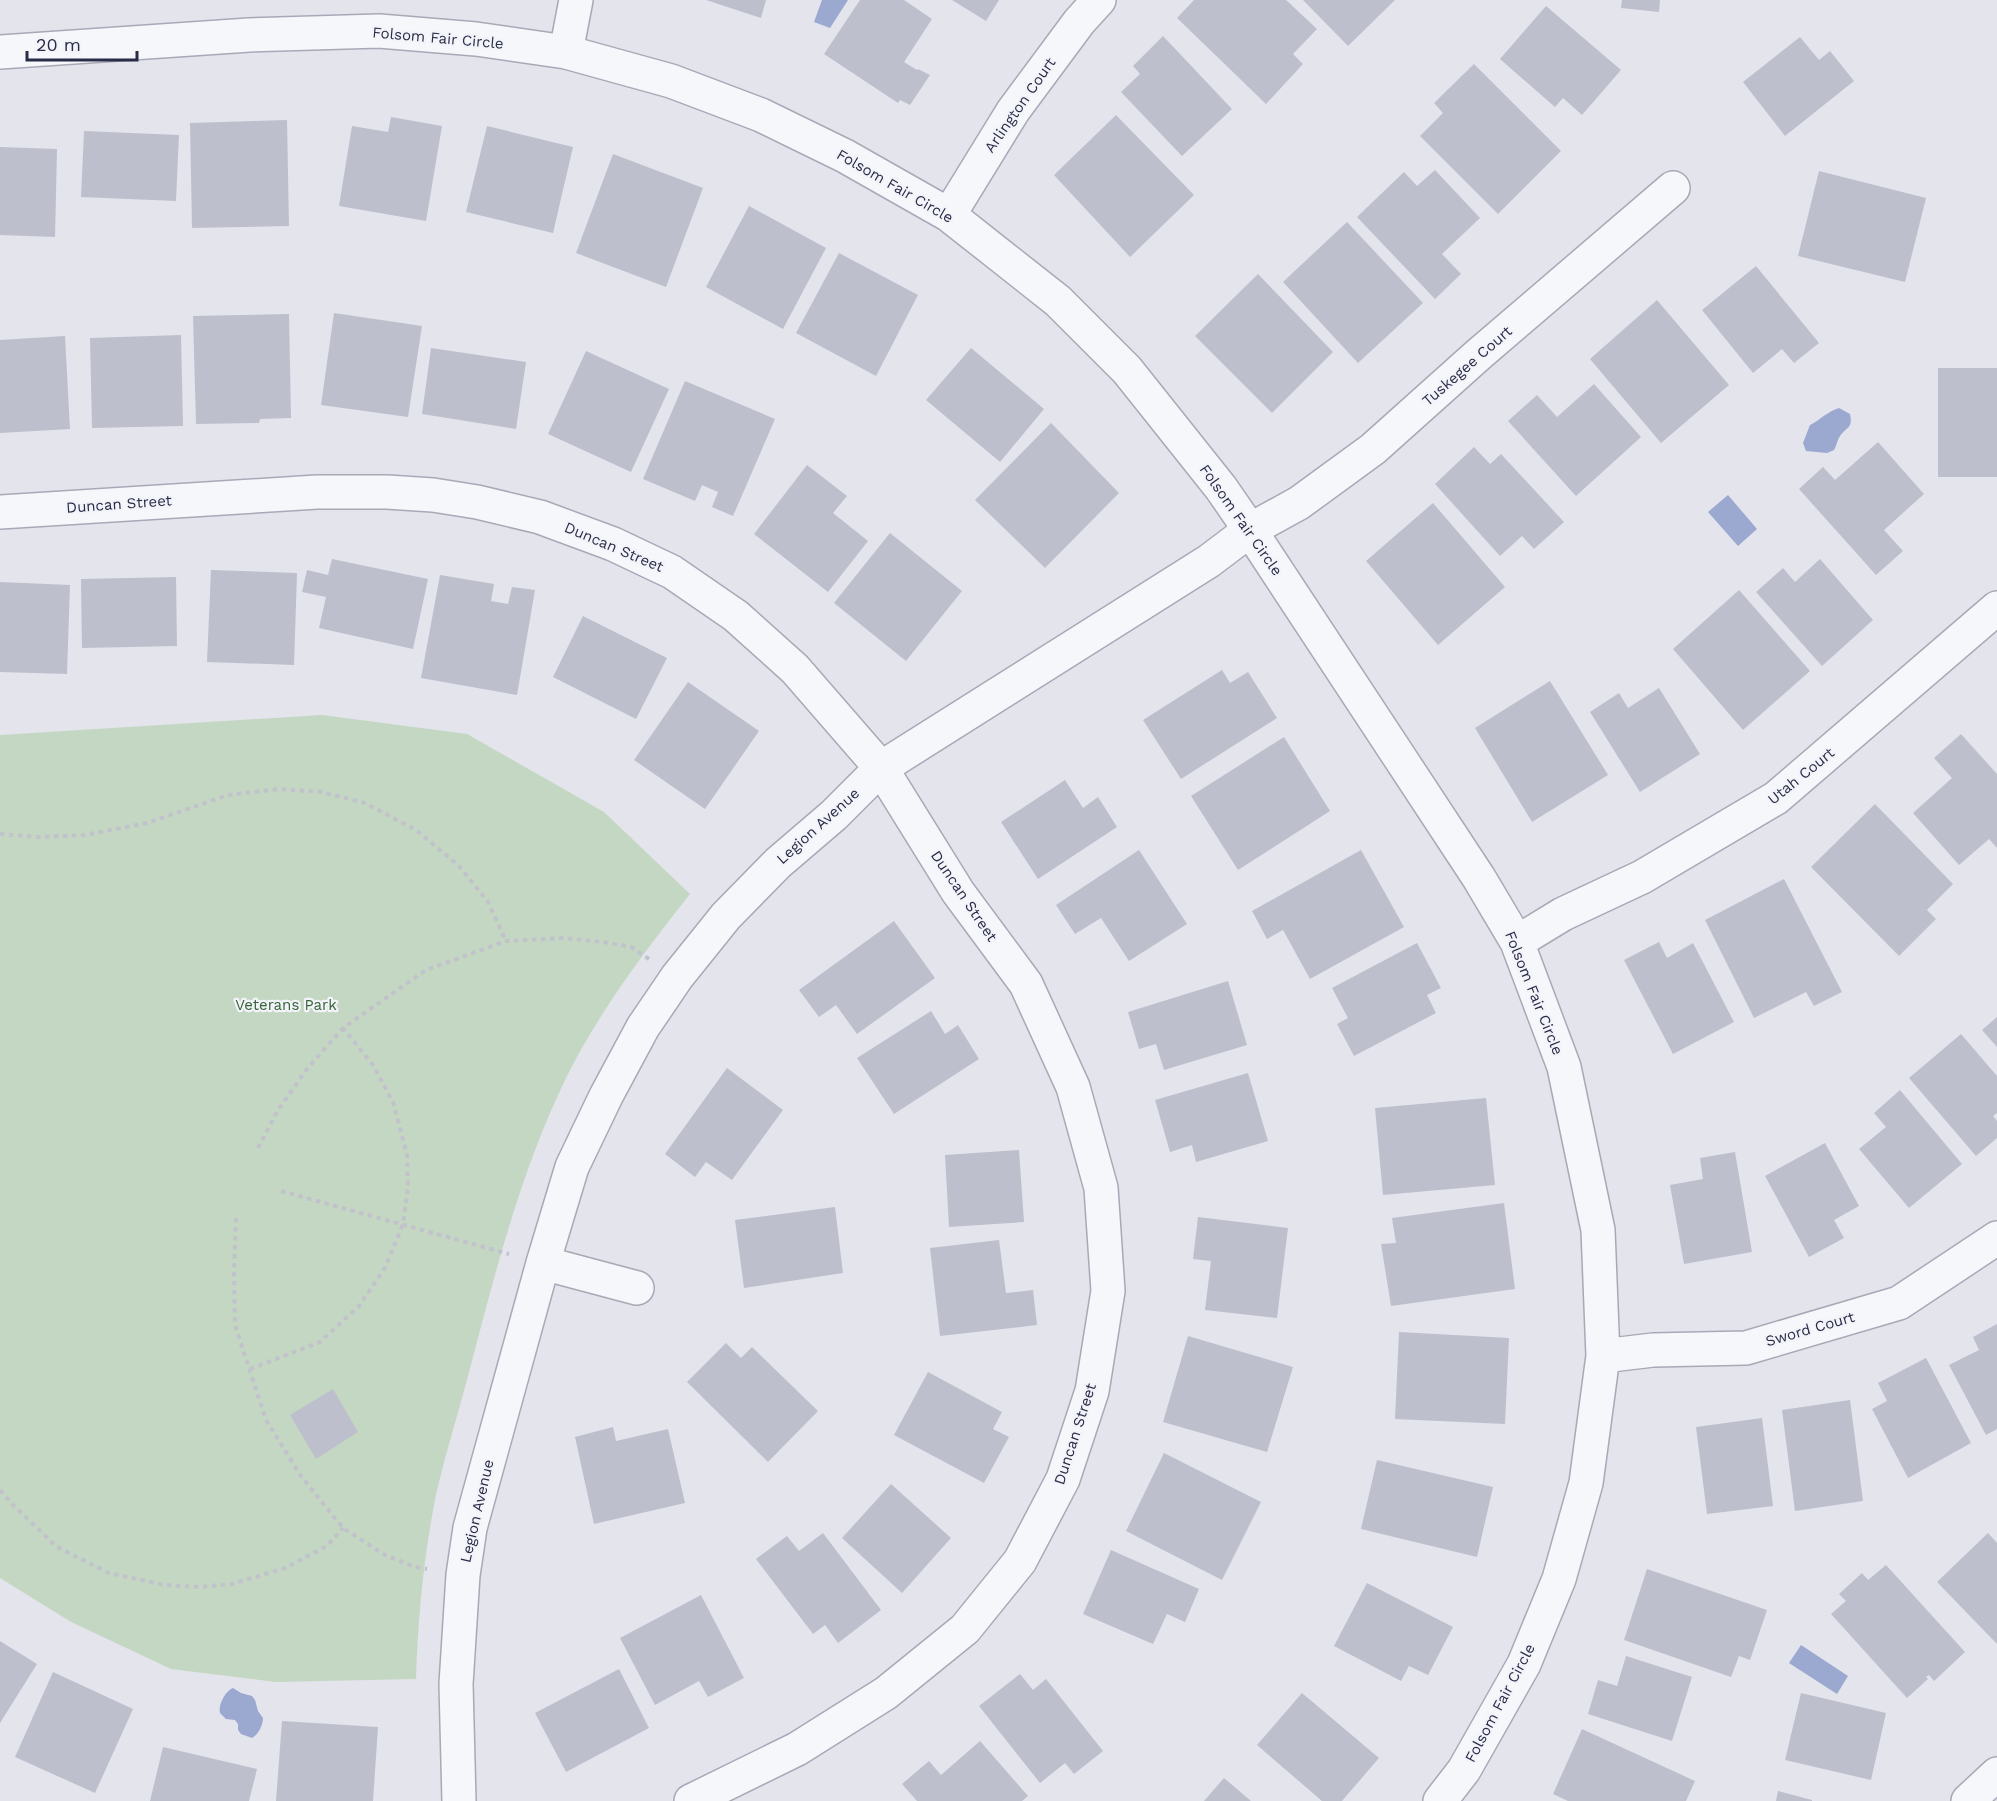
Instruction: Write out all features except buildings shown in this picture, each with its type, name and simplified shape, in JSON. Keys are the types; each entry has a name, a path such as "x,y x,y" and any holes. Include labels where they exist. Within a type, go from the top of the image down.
{"street":[{"path":"566,52 576,0"},
{"name":"Arlington Court","path":"949,215 1013,111 1079,22 1099,0"},
{"name":"Folsom Fair Circle","path":"0,52 249,35 379,31 476,39 566,52 671,81 761,115 845,156 949,215 1058,301 1127,370 1221,488 1479,878 1517,942 1564,1067 1598,1230 1603,1356 1586,1483 1559,1579 1524,1664 1464,1770 1440,1801"},
{"name":"Tuskegee Court","path":"1250,530 1299,503 1373,449 1478,355 1673,188"},
{"name":"Duncan Street","path":"0,512 316,492 433,495 477,502 540,517 613,544 672,572 736,616 795,669 881,768 958,892 1026,984 1073,1087 1101,1188 1108,1291 1092,1391 1063,1479 1020,1561 965,1629 876,1699 797,1749 691,1801"},
{"name":"Legion Avenue","path":"459,1801 456,1684 463,1575 470,1528 543,1263 572,1167 643,1027 677,977 726,916 770,870 834,815 881,768 1209,561 1250,530"},
{"name":"Utah Court","path":"1517,942 1563,914 1642,877 1776,798 1997,608"},
{"name":"Sword Court","path":"1603,1356 1653,1350 1746,1348 1899,1303 1997,1238"},
{"path":"543,1263 637,1288"},
{"path":"1968,1801 1997,1774"}],"path":[{"path":"0,834 39,837 85,835 147,823 228,795 279,789 321,792 364,803 416,830 459,866 488,902 506,941"},
{"path":"258,1148 278,1110 307,1068 343,1028 426,970 506,941 563,938 631,947 677,977"},
{"path":"250,1369 320,1341 359,1306 385,1268 403,1224 408,1186 407,1155 393,1102 373,1065 343,1028"},
{"path":"281,1191 543,1263"},
{"path":"236,1218 235,1325 266,1420 301,1476 343,1528 385,1555 415,1567 463,1575"},
{"path":"0,1490 57,1547 109,1573 165,1585 200,1587 232,1584 285,1568 327,1546 343,1528"}],"green space":[{"name":"Veterans Park","path":"322,715 467,734 604,812 690,894 624,981 581,1050 551,1110 523,1184 499,1260 437,1490 422,1584 416,1679 276,1682 171,1669 71,1622 0,1578 0,735"}],"water":[{"path":"822,0 848,0 830,28 814,22"},
{"path":"1839,408 1850,414 1851,422 1839,438 1834,450 1827,453 1806,451 1803,443 1810,425"},
{"path":"1728,495 1757,529 1738,546 1708,512"},
{"path":"1801,1645 1848,1676 1837,1694 1789,1663"},
{"path":"233,1688 252,1696 263,1718 260,1730 252,1738 241,1734 235,1720 226,1719 220,1713 223,1699"}]}
